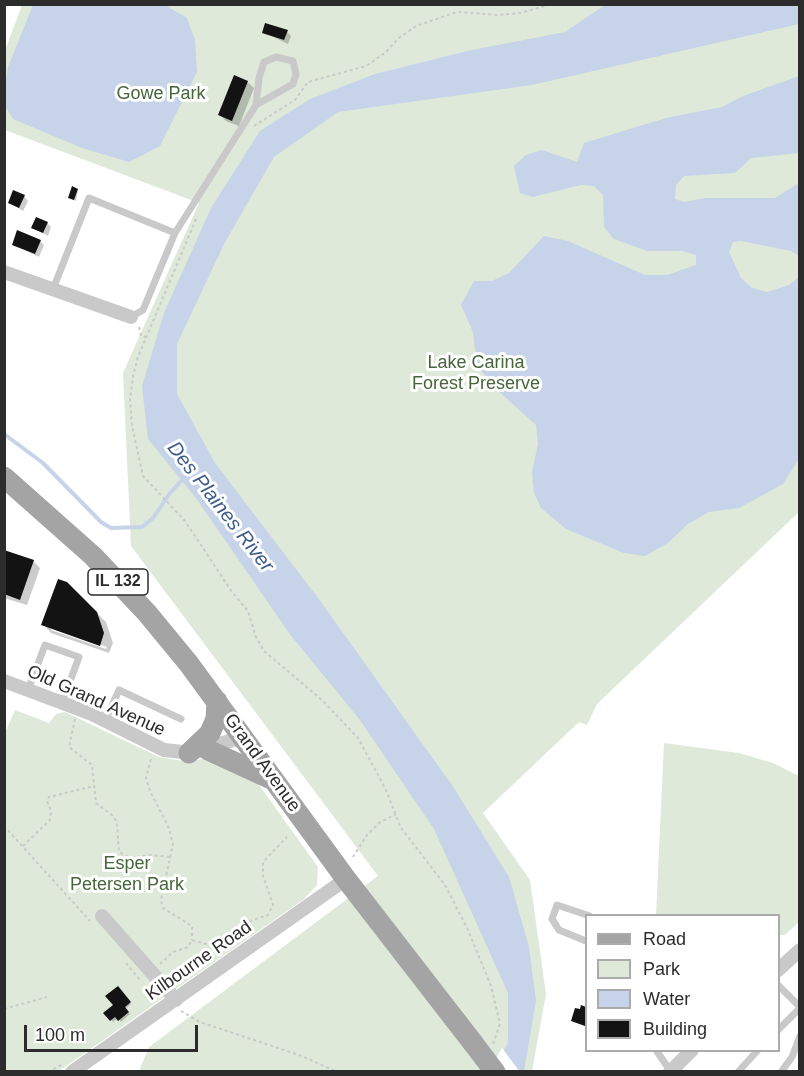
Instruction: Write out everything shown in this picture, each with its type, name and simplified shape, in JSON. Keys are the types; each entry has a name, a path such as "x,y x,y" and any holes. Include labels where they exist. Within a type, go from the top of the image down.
{"main road":[{"name":"Grand Avenue","path":"4,477 62,526 121,585 178,650 346,879 495,1071"},
{"path":"217,701 216,719 198,752 235,760 275,782"}],"street":[{"path":"4,272 131,317"},
{"name":"Old Grand Avenue","path":"4,681 105,721 164,750 198,752"},
{"path":"198,752 242,737"},
{"name":"Kilbourne Road","path":"72,1071 346,879"},
{"path":"97,920 152,972 172,1002"},
{"path":"780,968 800,950"},
{"path":"670,1071 690,1052"}],"lane":[{"path":"131,317 143,310 175,234 256,105 264,62 276,57 293,61 296,74 293,84 256,105"},
{"path":"53,289 89,198 175,234"},
{"path":"28,690 45,645 79,657 62,703"},
{"path":"105,721 119,690 181,719"},
{"path":"585,941 559,930 552,919 557,905 587,914"},
{"path":"780,987 800,1008 780,1028"},
{"path":"781,1071 792,1057 800,1036"},
{"path":"657,1052 670,1071"},
{"path":"738,1071 756,1052"}],"path":[{"path":"253,127 295,100 308,82 366,66 386,53 399,38 416,26 457,12 499,15 520,13 552,4"},
{"path":"202,210 146,337 133,376 131,409 138,460 143,476 174,509 248,611 256,637 264,651 322,700 358,738 401,828 445,885 468,930 491,986 500,1024 497,1035"},
{"path":"75,718 69,747 92,765 96,803 113,816 117,823 119,852 130,858 151,855 170,856"},
{"path":"127,961 126,964 142,982 173,952 188,946 192,940 192,926 170,915 163,908 161,900 174,844 156,807 146,778 151,759"},
{"path":"23,846 50,820 49,797 94,786"},
{"path":"352,857 367,834 379,823 396,814"},
{"path":"4,826 97,920"},
{"path":"192,940 218,945 244,923 268,915 273,904 263,876 263,862 287,837"},
{"path":"4,1009 47,997"},
{"path":"172,1002 200,1022 302,1056 337,1071"}],"green space":[{"name":"Lake Carina Forest Preserve","path":"22,5 799,5 799,512 597,704 587,725 579,722 483,813 530,880 546,994 532,1071 139,1071 149,1047 378,876 131,546 123,373 199,203 5,130 4,53"},
{"name":"Esper Petersen Park","path":"15,710 49,723 56,714 65,712 159,757 183,761 206,759 254,778 318,867 317,885 304,899 59,1071 5,1072 4,735"},
{"path":"664,743 739,753 773,763 799,776 799,922 785,935 780,935 780,914 656,914"}],"water":[{"path":"33,5 165,5 187,18 195,40 197,72 160,146 129,162 82,148 13,119 5,106 8,67"},
{"name":"Des Plaines River","path":"605,5 799,5 799,24 532,85 338,112 274,157 224,244 177,344 177,394 215,463 321,602 454,788 509,877 529,947 536,1001 524,1071 492,1071 508,1043 508,993 434,829 360,720 289,633 196,498 148,439 142,386 164,313 211,208 260,131 310,99 375,74 467,51 565,32"},
{"path":"799,76 799,153 751,158 735,173 684,176 676,185 675,199 684,202 705,198 775,198 799,183 800,457 783,484 739,508 709,512 688,524 668,543 645,556 624,553 566,529 541,508 534,493 532,472 538,444 536,425 496,389 477,366 473,332 461,305 474,281 492,281 509,273 544,236 568,241 645,275 667,275 696,265 696,255 682,251 647,251 614,239 604,227 603,195 594,186 581,185 533,197 520,193 514,166 526,155 542,150 577,162 584,143 666,118 722,107 743,96","holes":["741,241 791,251 799,256 799,277 789,285 767,292 752,288 741,278 729,252 733,242"]}],"pier":[{"path":"502,1048 520,1072 489,1071"}],"building":[{"path":"265,23 288,30 284,40 262,33"},
{"path":"234,75 248,81 232,121 218,115"},
{"path":"72,186 78,189 74,200 68,198"},
{"path":"13,190 25,195 19,208 8,203"},
{"path":"36,217 48,222 43,233 31,228"},
{"path":"17,230 41,240 35,254 12,245"},
{"path":"4,550 34,560 20,600 4,594"},
{"path":"58,579 67,582 97,612 104,633 100,646 41,625"},
{"path":"118,986 131,1002 125,1007 129,1012 118,1021 115,1017 110,1021 103,1013 113,1005 105,996"},
{"path":"581,1005 585,1007 585,1026 571,1021 575,1008 580,1009"}],"waterway":[{"name":"Des Plaines River","path":"4,434 43,463 101,522 111,528 142,527 153,518 170,493 184,478"}],"park label":[{"name":"Gowe Park","path":"161,94"}]}
